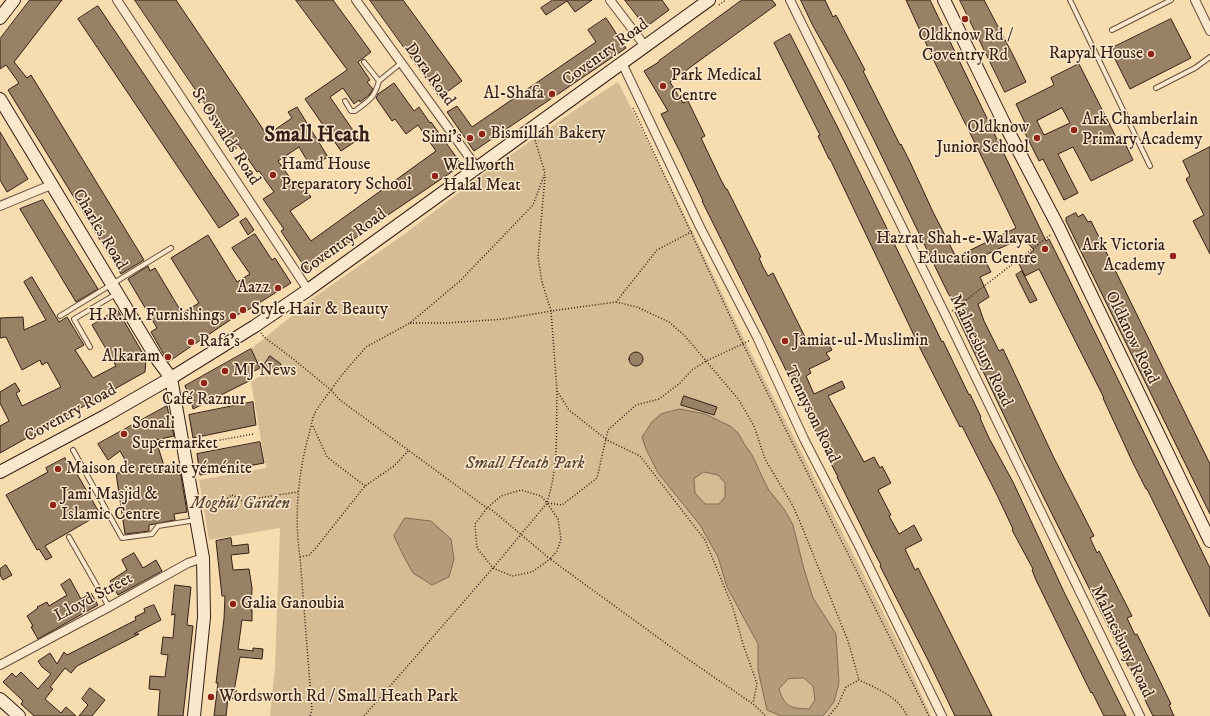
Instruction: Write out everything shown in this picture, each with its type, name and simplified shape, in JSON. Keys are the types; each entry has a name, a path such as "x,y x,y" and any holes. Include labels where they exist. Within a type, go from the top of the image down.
{"street":[{"path":"0,18 14,0"},
{"name":"St Oswalds Road","path":"116,0 308,290"},
{"name":"Dora Road","path":"356,0 477,168"},
{"path":"610,0 645,46"},
{"name":"Coventry Road","path":"0,472 105,416 171,378 255,326 308,290 709,0"},
{"name":"Malmesbury Road","path":"790,0 946,316 1140,716"},
{"name":"Oldknow Road","path":"944,0 1004,123 1059,228 1210,541"},
{"path":"1195,0 1210,31"},
{"name":"Tennyson Road","path":"622,63 700,227 757,337 804,439 858,544 942,716"},
{"name":"Charles Road","path":"0,100 157,359 171,378"},
{"path":"0,206 52,185"},
{"path":"171,378 203,558 204,617 194,716"},
{"name":"Lloyd Street","path":"0,665 188,563 203,558"},
{"path":"0,699 19,716"}],"lane":[{"path":"1070,0 1150,166"},
{"path":"1112,30 1171,0"},
{"path":"1156,88 1195,68 1210,57"},
{"path":"364,62 379,81"},
{"path":"345,101 351,111 354,111 372,99 379,81 401,63"},
{"path":"90,347 74,318 171,248"},
{"path":"60,316 114,288"},
{"path":"73,450 122,538 152,534 158,526 196,520"},
{"path":"69,537 109,607"}],"path":[{"path":"364,716 493,568 547,503 551,492 556,464 557,391 551,311 542,282 538,257 545,173 534,138 533,127"},
{"path":"310,716 312,710 300,557 297,540 298,492 304,454 314,414 321,402 341,376 366,347 410,323 460,281 534,205 545,173"},
{"path":"616,302 657,250 700,227"},
{"path":"946,316 1059,228"},
{"path":"410,323 504,319 616,302 637,307 670,322 685,336 739,400 754,426 766,459 793,506 848,641 859,680 884,692 904,708 907,716"},
{"path":"255,326 264,337 331,390 340,400 487,508 492,510 550,559 682,655 753,704 766,716"},
{"path":"547,503 562,505 597,478 608,430 636,404 659,399 679,384 692,370 706,361 757,337"},
{"path":"557,391 569,410 606,440 640,456 704,540 733,608 743,644 757,684 753,704"},
{"path":"312,424 327,457 364,486"},
{"path":"183,446 253,434"},
{"path":"300,557 309,554 315,549 364,486 394,466 409,450"},
{"path":"521,490 541,496 547,503 558,520 560,539 556,551 550,559 532,572 512,576 493,568 477,548 475,524 487,508 501,496 521,490"},
{"path":"238,501 298,492"},
{"path":"231,495 235,496 238,501 236,507 232,509 228,508 226,502 231,495"},
{"path":"212,504 226,502"},
{"path":"829,716 838,705 846,686 859,680"}],"green space":[{"name":"Small Heath Park","path":"618,82 745,341 901,648 931,716 270,716 275,667 280,528 209,540 199,480 266,468 251,382 263,374 251,349 316,296 406,233 486,172"}],"shaded area":[{"path":"680,409 705,414 730,426 738,433 752,455 768,489 784,509 793,525 813,598 836,634 839,683 834,702 823,716 781,716 767,710 758,670 758,644 727,587 718,557 700,525 658,473 646,449 642,437 652,422 661,414","holes":["704,472 718,475 725,483 725,497 719,504 705,504 695,493 694,479","804,678 813,686 815,700 809,709 790,706 784,700 779,689 788,679"]},
{"path":"405,518 431,521 451,539 454,559 449,577 432,585 413,573 394,536"}],"building":[{"path":"30,0 62,0 14,62 27,78 31,75 144,260 121,274 8,90 19,83 6,65 0,69 0,39"},
{"path":"135,0 176,0 267,135 292,118 288,112 297,107 328,157 311,167 299,147 278,161 293,182 295,181 298,185 301,183 311,197 290,211 311,241 436,151 418,125 406,134 395,119 392,121 376,98 378,94 394,83 414,111 419,107 462,165 379,221 308,272 281,231 284,229 263,199 274,192 259,171 257,172 238,144 234,146"},
{"path":"296,0 333,0 371,52 358,62 370,80 367,82 373,89 369,95 360,102 359,100 354,104 343,88 330,97 359,139 341,151 305,99 347,70"},
{"path":"370,0 403,0 462,81 440,97"},
{"path":"553,0 592,0 575,12 567,1 546,15 541,8"},
{"path":"625,0 662,0 669,10 646,27"},
{"path":"742,0 772,0 776,5 670,82 683,103 688,101 705,136 701,138 761,257 759,258 763,267 768,276 773,273 810,347 826,339 832,350 826,353 830,359 809,369 811,373 806,376 814,394 842,381 845,388 828,396 864,462 874,457 880,468 882,466 891,483 878,490 891,515 889,516 899,534 914,525 922,540 905,549 915,570 918,568 992,716 955,716 837,477 794,382 792,383 702,201 661,114 668,111 644,71 659,62"},
{"path":"801,0 825,0 833,17 836,15 865,70 863,71 910,162 956,257 1016,228 936,65 906,0 930,0 1046,241 1049,239 1210,568 1210,617 1132,461 1104,398 1039,269 1025,276 1018,262 1034,250 1024,239 1020,239 983,256 991,272 980,277 989,297 978,304 984,321 999,351 1003,349 1053,456 1094,536 1090,538 1097,553 1099,551 1132,616 1127,618 1135,635 1137,634 1171,704 1169,705 1174,716 1153,716 1026,462 955,312 957,311 873,138 844,81 813,26"},
{"path":"960,0 984,0 1026,82 1005,92"},
{"path":"98,6 239,215 219,228 78,19"},
{"path":"606,18 626,48 474,151 447,112 457,106 472,127 596,42 588,30"},
{"name":"Rapyal House","path":"1171,19 1191,58 1130,89 1110,49"},
{"path":"790,34 838,128 942,342 943,341 969,395 970,394 989,438 1013,482 1064,592 1126,716 1104,716 1092,692 1091,693 1036,580 1032,570 1033,569 1012,530 1013,529 997,495 962,426 960,427 921,350 818,136 820,135 774,43"},
{"path":"1079,64 1116,137 1121,135 1133,160 1091,181 1073,147 1058,154 1078,193 1064,200 1043,159 1039,161 1022,127 1026,125 1016,104 1054,85 1051,78","holes":["1062,108 1070,123 1044,135 1037,121"]},
{"path":"0,132 28,179 7,192 0,180"},
{"path":"1210,147 1210,254 1193,221 1204,215 1186,179 1190,176 1183,161"},
{"path":"43,200 98,289 76,302 20,209"},
{"path":"1076,213 1078,217 1083,214 1088,222 1091,221 1210,464 1210,514 1066,221 1066,218"},
{"path":"246,218 254,230 248,235 240,222"},
{"path":"255,234 272,260 275,258 291,283 243,313 242,312 168,362 151,332 157,328 128,279 148,266 150,271 155,268 182,313 199,303 171,258 208,235 237,282 250,274 232,248"},
{"path":"1022,271 1037,300 1030,303 1016,275"},
{"path":"32,277 59,322 67,317 84,345 75,350 93,378 116,366 92,325 117,309 146,359 145,372 0,453 0,426 9,421 0,403 0,392 15,383 20,391 16,393 22,406 61,387 47,362 42,365 40,360 22,370 6,337 0,338 0,318 23,317 24,330 46,320 24,282"},
{"path":"251,349 260,368 249,374 251,380 193,409 185,386"},
{"path":"636,352 641,354 643,359 641,364 636,366 631,364 629,359 631,354"},
{"path":"270,356 281,364 275,373 264,365"},
{"path":"684,396 717,407 714,415 681,405"},
{"path":"253,402 256,425 193,438 189,415"},
{"path":"167,406 174,436 156,440 164,466 179,464 187,512 174,514 175,520 149,525 149,531 125,534 116,473 132,472 120,451 108,460 98,444"},
{"path":"260,442 264,463 200,475 197,454"},
{"name":"Jami Masjid & Islamic Centre","path":"65,458 66,461 69,460 100,514 45,546 52,557 46,560 39,549 37,550 6,495 48,472 46,468"},
{"path":"231,538 232,546 248,544 249,553 231,555 233,570 249,569 252,588 252,621 242,620 238,649 253,651 253,648 263,649 262,659 240,657 234,691 237,691 236,699 228,698 226,716 214,716 225,596 222,596 216,541"},
{"path":"134,553 143,568 156,560 162,571 118,595 110,581 127,570 122,560"},
{"path":"6,565 12,575 3,580 0,575 0,569"},
{"path":"70,579 81,599 91,593 98,605 38,639 27,616 38,608 37,607 47,602 49,606 67,595 61,585"},
{"path":"175,585 191,587 187,625 193,626 183,716 158,716 160,690 149,689 150,676 165,677 168,655 161,654 163,637 173,638 175,614 172,615"},
{"path":"154,605 161,620 134,634 139,634 77,666 71,673 65,668 50,687 53,689 45,699 61,713 66,707 76,716 34,716 21,704 23,701 3,682 12,673 16,677 21,672 38,689 51,674 42,667 38,661 50,653 57,664 64,652 67,655 136,620 135,617 145,612 144,609"},
{"path":"90,688 105,700 92,716 79,716 88,705 82,699"}],"place":[{"name":"Oldknow Rd / Coventry Rd","path":"965,19"},
{"name":"Rapyal House","path":"1151,54"},
{"name":"Park Medical Centre","path":"663,86"},
{"name":"Al-Shafa","path":"552,94"},
{"name":"Ark Chamberlain Primary Academy","path":"1074,130"},
{"name":"Bismillah Bakery","path":"482,134"},
{"name":"Simi's","path":"470,138"},
{"name":"Oldknow Junior School","path":"1037,138"},
{"name":"Hamd House Preparatory School","path":"273,175"},
{"name":"Wellworth Halal Meat","path":"435,176"},
{"name":"Hazrat Shah-e-Walayat Education Centre","path":"1045,249"},
{"name":"Ark Victoria Academy","path":"1173,256"},
{"name":"Aazz","path":"278,288"},
{"name":"Style Hair & Beauty","path":"243,310"},
{"name":"H.R.M. Furnishings","path":"233,316"},
{"name":"Jamiat-ul-Muslimin","path":"785,341"},
{"name":"Rafa's","path":"191,342"},
{"name":"Alkaram","path":"168,357"},
{"name":"MJ News","path":"225,371"},
{"name":"Café Raznur","path":"204,383"},
{"name":"Sonali Supermarket","path":"124,434"},
{"name":"Maison de retraite yéménite","path":"58,469"},
{"name":"Jami Masjid & Islamic Centre","path":"53,505"},
{"name":"Galia Ganoubia","path":"233,604"},
{"name":"Wordsworth Rd / Small Heath Park","path":"211,697"}],"district":[{"name":"Small Heath","path":"317,137"}],"park label":[{"name":"Moghul Garden","path":"240,504"}]}
